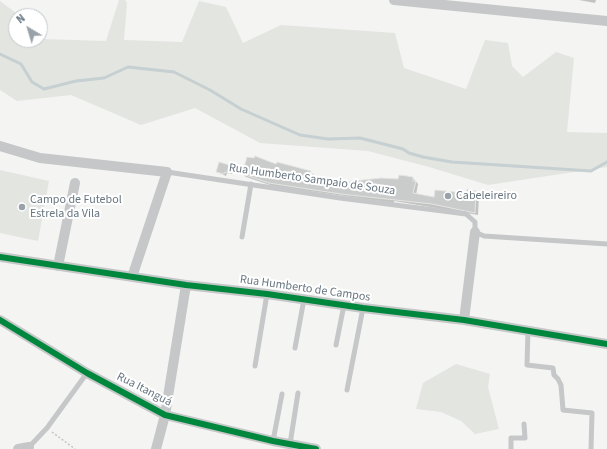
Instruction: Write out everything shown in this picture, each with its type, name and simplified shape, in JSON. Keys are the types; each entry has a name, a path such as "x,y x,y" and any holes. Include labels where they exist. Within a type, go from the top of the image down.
{"street":[{"path":"394,0 479,4 607,21"},
{"name":"Rua Humberto Sampaio de Souza","path":"0,146 40,158 167,172"},
{"path":"132,277 167,172"},
{"path":"58,266 75,183"},
{"path":"464,320 475,232"},
{"name":"Rua Humberto de Campos","path":"0,257 186,285 464,320 607,344"},
{"path":"156,449 165,415 186,285"},
{"name":"Rua Itanguá","path":"0,320 86,373 165,415 273,441 289,447 316,449"},
{"path":"18,449 29,447"}],"lane":[{"name":"Rua Humberto Sampaio de Souza","path":"167,172 340,198 466,214 475,222 475,232"},
{"path":"242,237 251,184"},
{"path":"475,232 484,236 607,244"},
{"path":"255,366 267,294"},
{"path":"295,348 304,299"},
{"path":"336,345 344,305"},
{"path":"347,390 363,308"},
{"path":"528,330 527,365 553,368 554,375 561,385 563,410 592,413 591,449"},
{"path":"29,447 46,428 86,373"},
{"path":"289,447 298,393"},
{"path":"273,441 282,394"},
{"path":"511,449 511,438 525,438 524,424"}],"path":[{"path":"46,428 75,449"}],"shaded area":[{"path":"119,0 125,0 127,3 124,40 182,42 199,1 226,7 243,43 281,25 395,33 404,68 466,89 485,40 508,43 512,66 523,77 556,52 574,58 567,132 607,133 607,167 488,185 429,167 368,151 260,143 195,108 141,125 71,95 17,101 0,90 0,1 9,8 8,8 8,48 48,48 48,39 106,41"},
{"name":"Campo de Futebol Estrela da Vila","path":"0,170 49,181 38,241 0,233"},
{"path":"456,364 490,374 488,387 499,429 475,434 461,421 441,412 416,409 423,383"}],"building":[{"path":"255,156 276,164 277,162 311,171 310,174 314,174 313,181 354,182 381,178 398,179 399,175 413,177 413,181 416,181 413,193 434,197 435,190 466,193 467,189 476,191 475,213 432,204 341,194 269,183 242,174 247,157 254,158"},
{"path":"219,162 233,166 231,173 225,172 224,174 216,172"}],"waterway":[{"path":"0,54 21,64 32,82 44,89 76,81 104,78 128,67 174,72 210,90 241,109 300,135 328,139 360,138 403,149 409,153 423,157 452,162 591,171 607,162"}],"cycle path":[{"path":"0,257 186,285 464,320 607,344"},
{"path":"0,320 87,373 165,415 273,441 316,449"}],"place":[{"name":"Cabeleireiro","path":"448,196"},
{"name":"Campo de Futebol Estrela da Vila","path":"22,207"}]}
